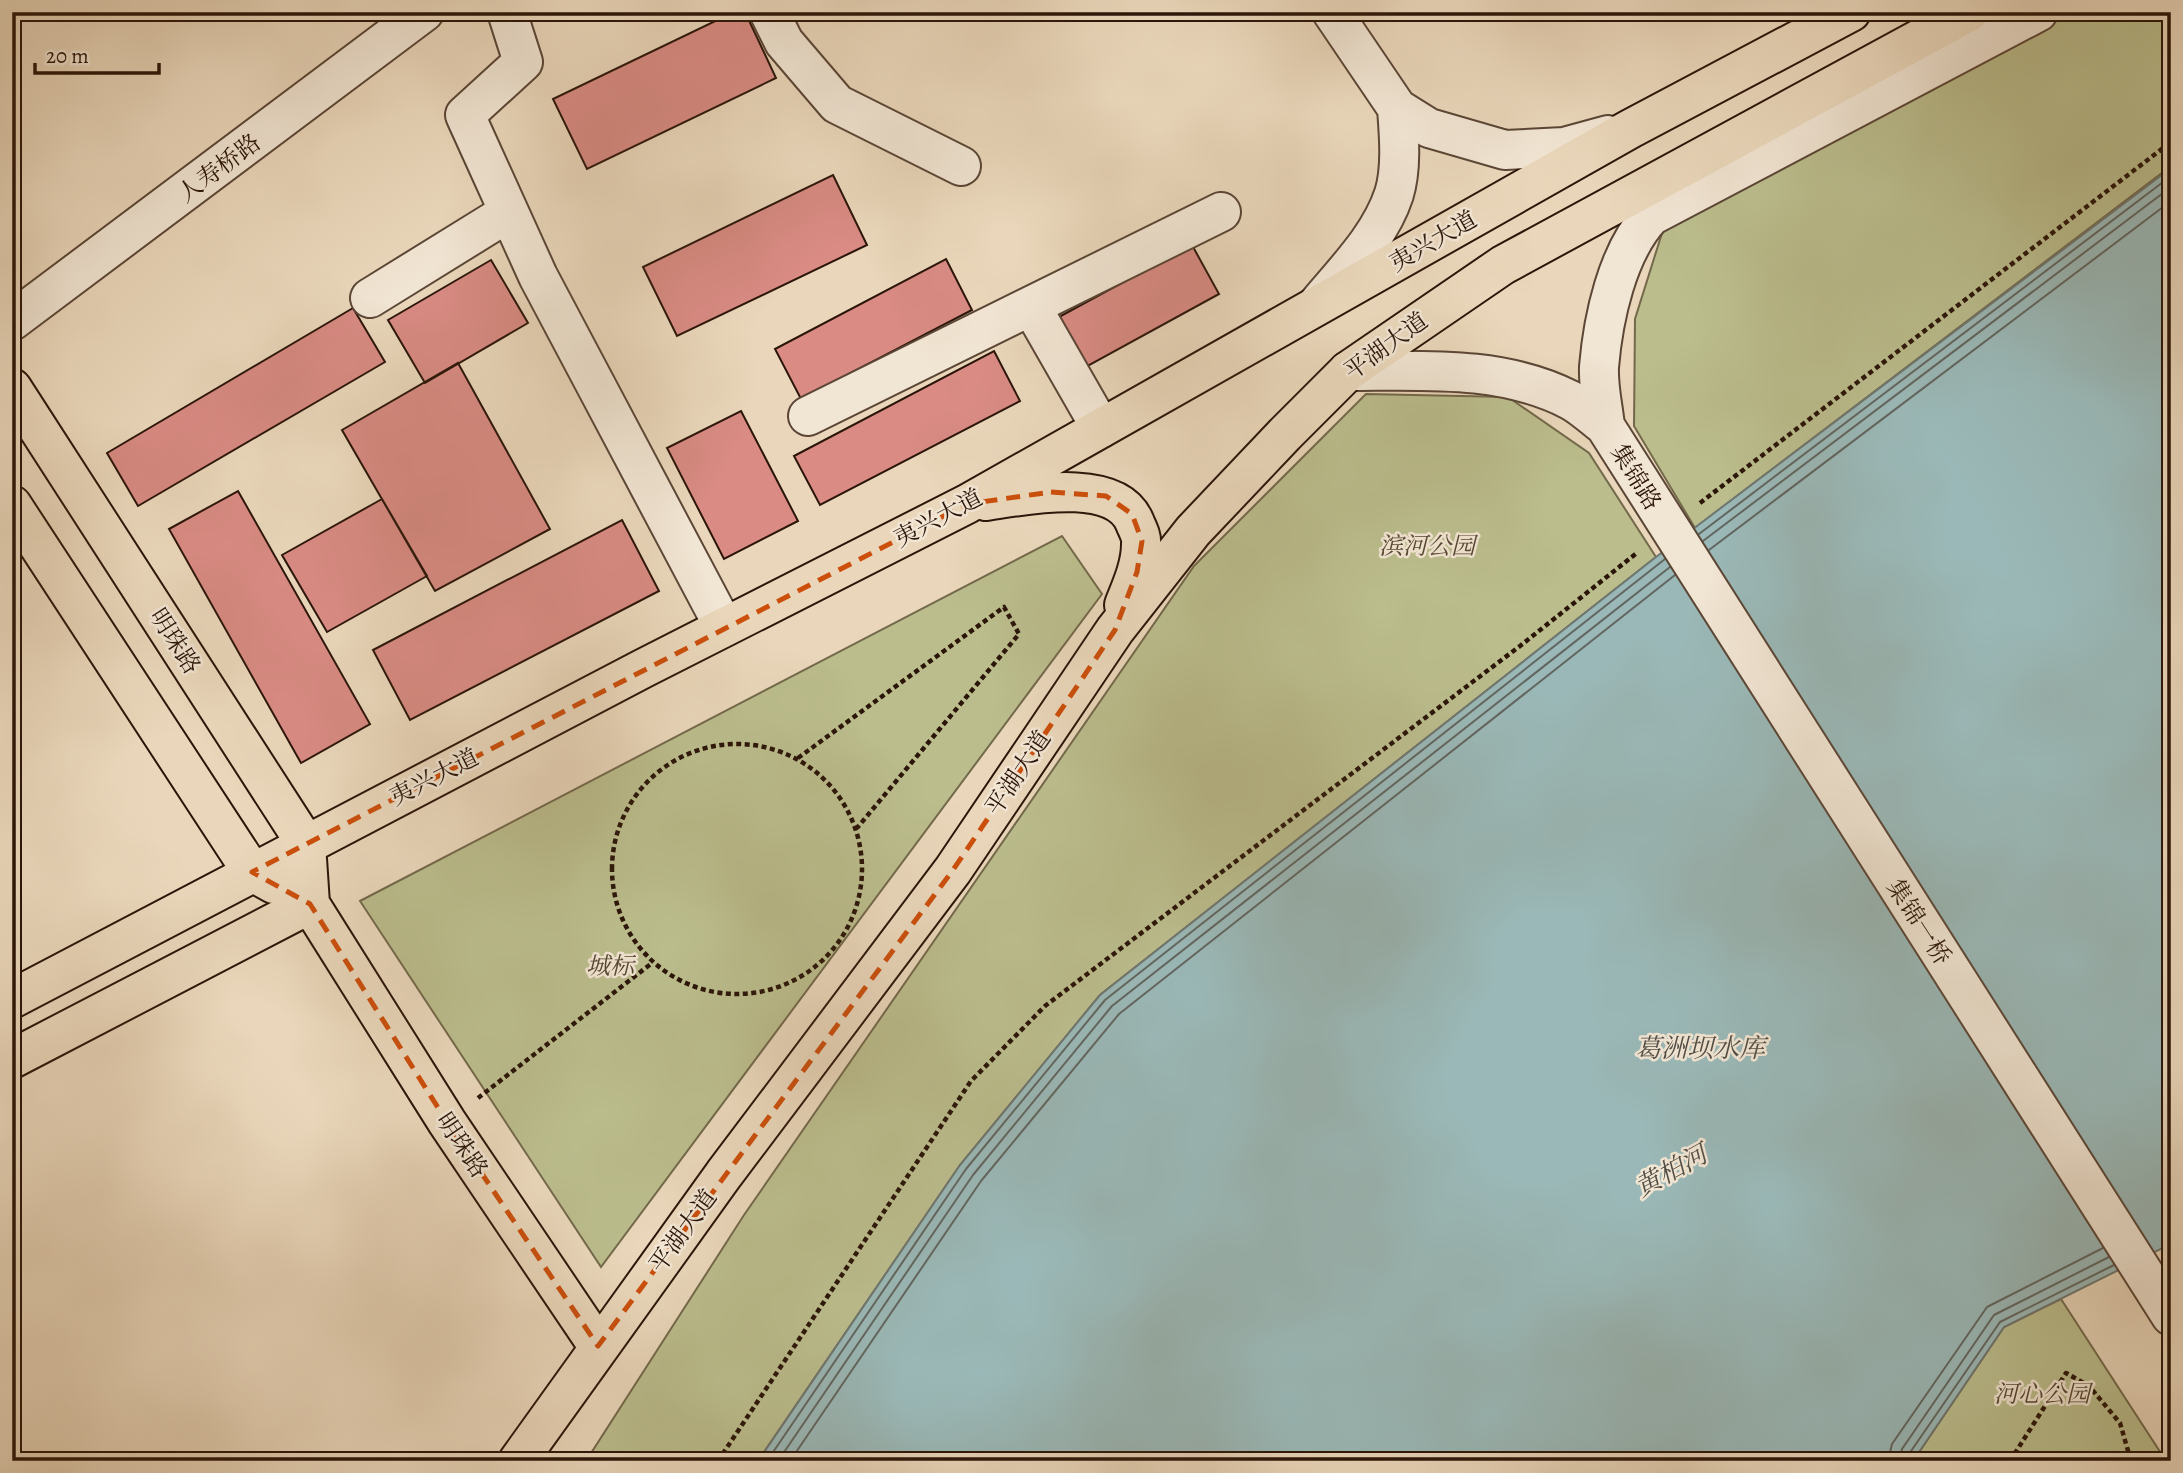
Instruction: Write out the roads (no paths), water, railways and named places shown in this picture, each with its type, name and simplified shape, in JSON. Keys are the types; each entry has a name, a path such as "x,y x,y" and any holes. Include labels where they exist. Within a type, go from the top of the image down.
{"main road":[{"name":"夷兴大道","path":"12,999 724,627 967,504 1630,129 1851,12"},
{"name":"平湖大道","path":"519,1461 598,1346 953,870 1115,630 1193,531 1348,371 1503,265 1969,12"},
{"name":"明珠路","path":"12,388 306,844 310,904 447,1122 598,1346"},
{"path":"967,504 1051,492 1106,496 1132,514 1142,541 1137,572 1115,630"},
{"name":"明珠路","path":"12,505 252,872 310,904"},
{"path":"12,1059 310,904"},
{"name":"平湖大道","path":"546,1461 562,1435 598,1346"}],"street":[{"name":"人寿桥路","path":"12,321 425,12"},
{"path":"507,12 523,62 465,115 538,276 724,627"},
{"path":"769,12 784,42 838,104 961,166"},
{"path":"1332,12 1397,108 1430,128 1505,150 1564,147 1630,129"},
{"path":"1605,426 1599,369 1608,315 1621,270 1639,229 1651,216 2038,12"},
{"path":"1314,309 1377,230 1394,193 1399,142 1397,108"},
{"path":"370,298 509,212"},
{"path":"808,416 1221,212"},
{"path":"1031,306 1101,428"},
{"path":"1348,371 1437,371 1511,378 1571,400 1605,426"},
{"name":"集锦路","path":"1605,426 1668,528"},
{"name":"集锦一桥","path":"1668,528 2171,1316"}],"water":[{"name":"葛洲坝水库","path":"2171,168 2171,1244 2004,1327 1913,1461 758,1461 960,1165 1100,995 1656,557"}],"park label":[{"name":"滨河公园","path":"1427,546"},
{"name":"城标","path":"610,966"},
{"name":"河心公园","path":"2042,1394"}],"water label":[{"name":"黄柏河","path":"1671,1171"}]}
